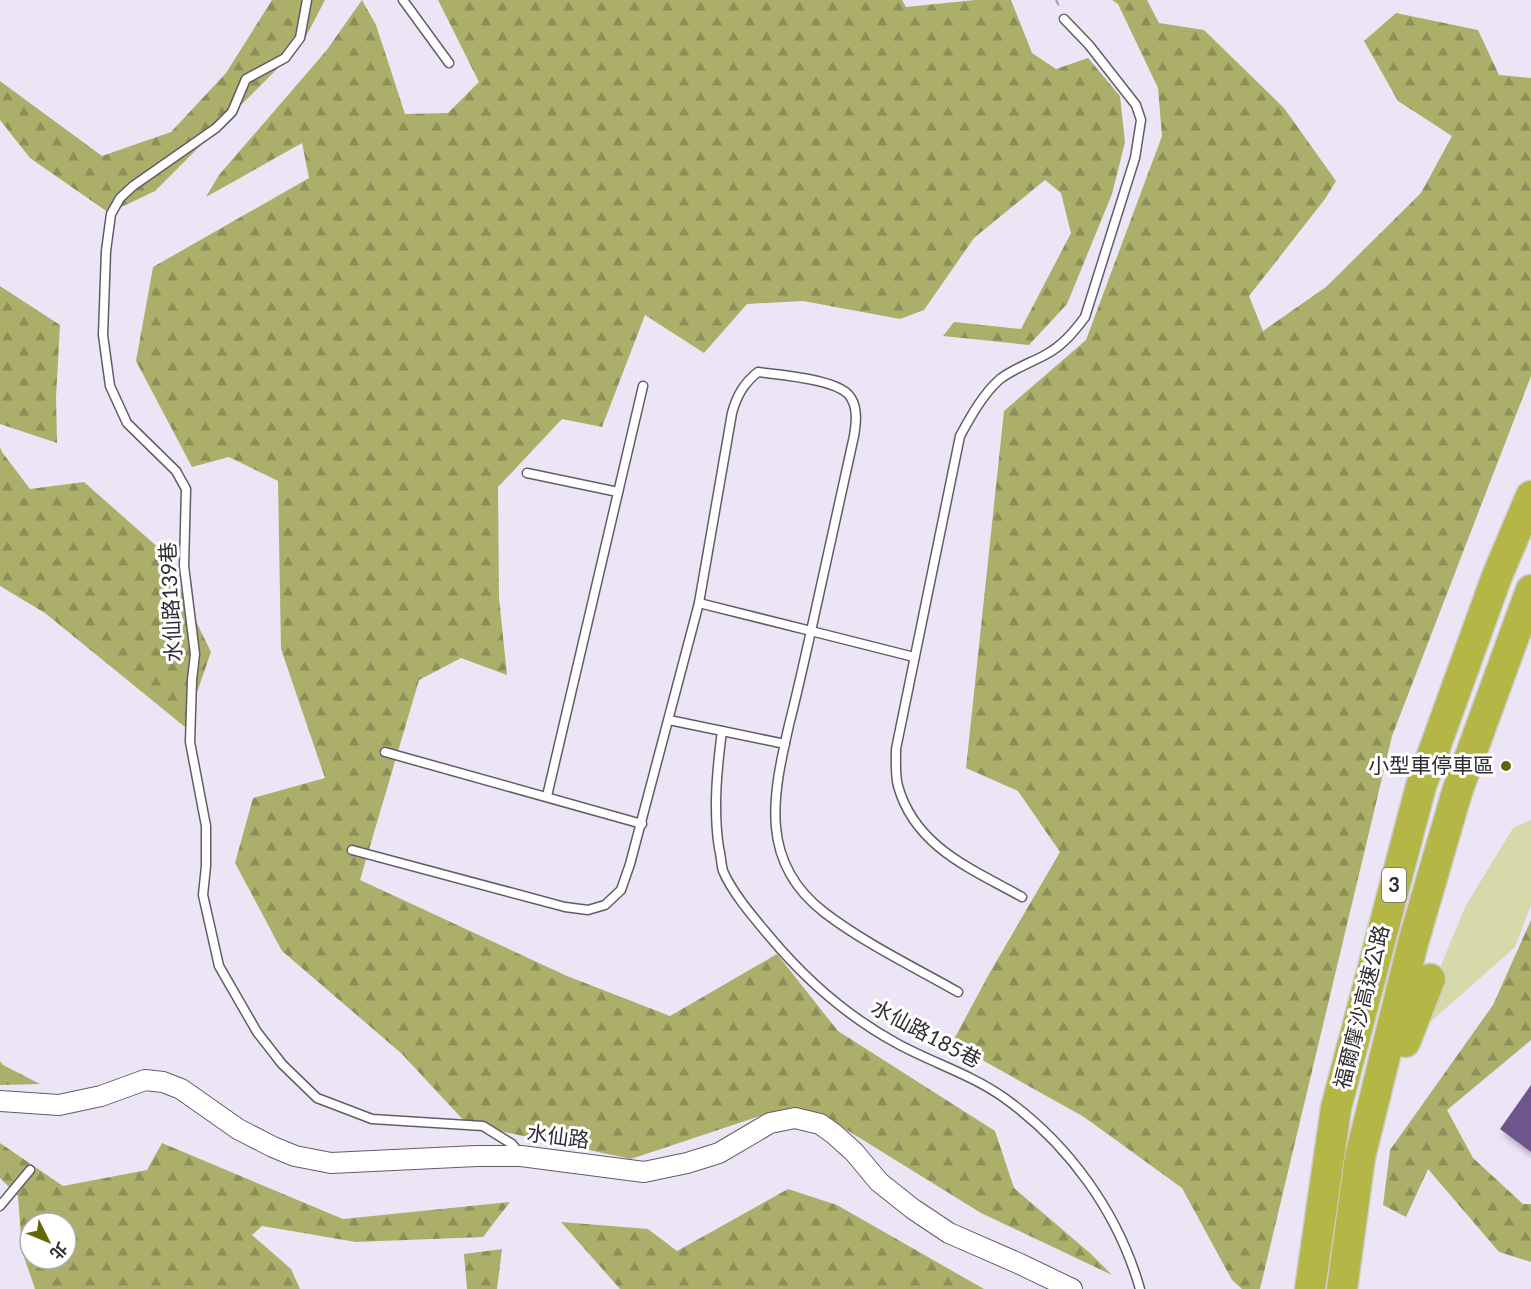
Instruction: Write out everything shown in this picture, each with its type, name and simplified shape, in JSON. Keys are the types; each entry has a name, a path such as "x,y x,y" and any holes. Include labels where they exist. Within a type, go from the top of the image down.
{"highway":[{"name":"福爾摩沙高速公路","path":"1310,1289 1336,1108 1421,786 1497,576 1531,496"},
{"name":"福爾摩沙高速公路","path":"1342,1289 1360,1157 1413,943 1457,792 1531,590"},
{"path":"1360,1157 1430,979"}],"street":[{"name":"水仙路","path":"0,1101 59,1105 101,1096 145,1080 164,1082 181,1089 238,1130 296,1156 331,1163 521,1156 644,1172 687,1163 719,1153 770,1124 795,1118 820,1124 854,1152 879,1182 948,1233 1072,1289"}],"lane":[{"name":"水仙路139巷","path":"307,0 300,38 285,58 246,79 232,112 216,128 133,186 120,198 111,214 106,251 103,335 110,386 127,423 176,471 186,489 184,566 195,654 190,742 206,826 207,866 202,895 219,966 263,1040 282,1064 317,1098 372,1119 483,1126 512,1144 521,1156"},
{"path":"403,0 449,63"},
{"path":"1022,897 938,847 912,821 898,785 896,749 960,436 985,395 1000,379 1047,355 1068,339 1084,317 1135,158 1141,120 1136,105 1089,45 1064,19"},
{"path":"351,850 564,907 588,910 605,905 621,890 642,824 699,603 732,413 737,397 747,381 758,372 834,385 851,397 856,416 854,436 776,785 775,820 781,854 796,884 823,912 958,992"},
{"path":"547,796 643,386"},
{"path":"527,473 618,492"},
{"path":"699,603 914,657"},
{"path":"669,720 785,744"},
{"name":"水仙路185巷","path":"722,731 717,777 716,826 723,870 747,909 791,962 847,1013 899,1044 955,1069 1002,1096 1044,1130 1079,1169 1112,1220 1133,1266 1140,1289"},
{"path":"385,752 642,824"},
{"path":"0,1206 30,1170"}],"green space":[{"path":"272,0 325,0 302,44 155,191 109,213 30,158 0,120 0,81 102,156 171,132 226,73"},
{"path":"362,0 376,25 405,114 448,113 479,82 438,0 902,0 906,7 975,0 1011,0 1032,53 1056,69 1088,58 1120,96 1125,142 1112,194 1067,304 1029,345 943,336 954,322 1021,329 1071,233 1061,193 1045,180 974,238 924,310 900,319 803,301 747,304 704,353 645,315 602,427 562,419 498,487 499,598 507,675 461,658 419,680 360,880 567,976 670,1016 777,954 838,1031 995,1131 1014,1188 1112,1275 981,1213 829,1119 763,1115 631,1159 467,1124 401,1053 282,951 235,863 253,798 325,778 281,649 278,481 229,457 192,467 136,361 153,267 309,178 302,143 206,197 219,175 326,51"},
{"path":"1112,0 1147,0 1159,23 1204,30 1284,108 1336,181 1325,199 1249,296 1263,331 1326,287 1421,193 1452,136 1398,101 1364,41 1396,13 1478,30 1499,75 1531,78 1531,376 1392,736 1260,1289 1242,1289 1232,1280 1182,1188 1084,1117 952,1043 1060,852 1018,791 966,768 1004,411 1086,340 1162,136 1158,88 1118,4"},
{"path":"0,286 60,325 56,397 57,443 0,424"},
{"path":"0,447 30,489 84,482 161,550 211,652 185,727 45,613 0,586"},
{"path":"1531,820 1531,905 1515,947 1410,1040 1465,907 1513,828"},
{"path":"1531,920 1531,1040 1447,1110 1473,1158 1523,1204 1531,1204 1531,1262 1499,1252 1428,1169 1406,1217 1383,1205 1390,1150 1493,1005"},
{"path":"0,1061 3,1065 40,1084 0,1085"},
{"path":"0,1143 63,1186 147,1170 162,1143 343,1219 510,1202 483,1237 356,1242 262,1226 252,1235 291,1269 300,1289 35,1289 29,1271 78,1271 78,1211 19,1211 18,1196 0,1178"},
{"path":"788,1189 837,1205 984,1289 620,1289 561,1222 648,1229 677,1251"},
{"path":"502,1249 497,1289 467,1289 464,1254"}],"building":[{"path":"1531,1085 1531,1152 1500,1129"}],"place":[{"name":"小型車停車區","path":"1506,766"}]}
